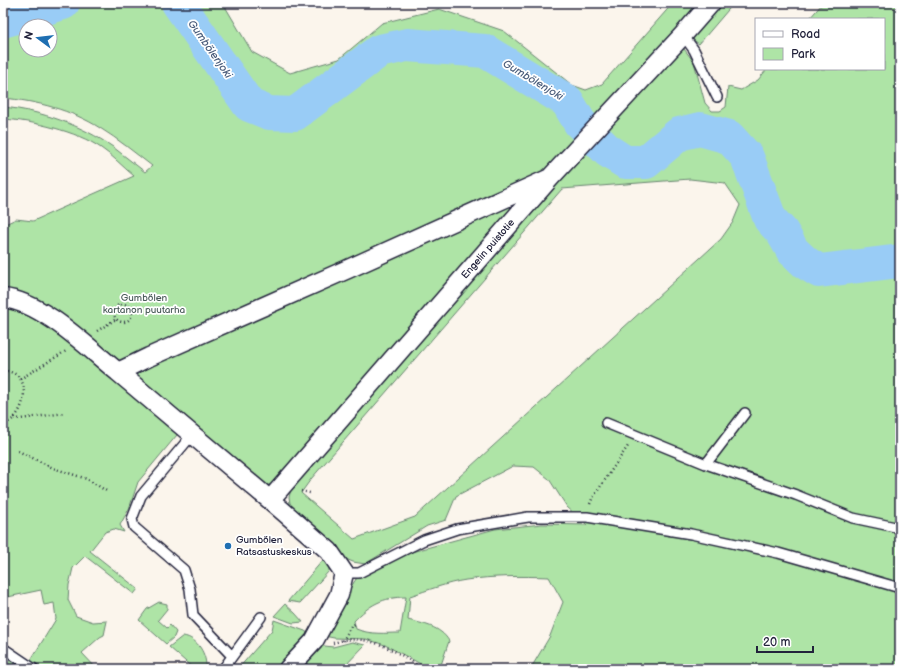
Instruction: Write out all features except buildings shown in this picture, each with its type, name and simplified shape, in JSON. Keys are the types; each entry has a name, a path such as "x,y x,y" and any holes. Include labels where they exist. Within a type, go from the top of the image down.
{"street":[{"name":"Engelin puistotie","path":"270,500 550,178 711,3"},
{"path":"118,372 550,178"},
{"path":"3,298 27,305 60,324 329,551 344,572 339,595 314,641 288,669"}],"lane":[{"path":"683,35 694,50 717,98"},
{"path":"706,464 744,413"},
{"path":"606,423 636,434 706,464 853,518 900,528"},
{"path":"192,435 141,496 132,519 134,528 184,570 190,589 193,615 232,656"},
{"path":"344,572 359,573 424,540 457,529 528,517 587,517 691,534 778,553 900,588"},
{"path":"223,669 261,617"},
{"path":"3,648 34,669"}],"path":[{"path":"124,303 129,306 132,311 130,320 124,322 116,319 113,313 118,305 124,303"},
{"path":"3,370 16,374 24,388 23,401 18,413 14,418 3,425"},
{"path":"14,418 20,419 65,413"},
{"path":"587,517 592,499 636,434"},
{"path":"18,451 53,468 87,479 108,492"},
{"path":"343,640 351,626 355,624"},
{"path":"314,641 326,645 343,640 371,641 404,657 423,669"}],"green space":[{"name":"Gumbölen kartanon puutarha","path":"3,3 223,3 252,52 290,73 339,59 382,23 439,9 504,31 572,85 586,90 602,84 673,3 699,3 275,483 266,486 176,420 170,428 178,433 177,435 138,482 129,509 120,525 124,532 114,529 105,532 90,551 138,589 134,594 85,556 73,568 69,585 68,600 76,616 93,622 107,621 104,635 82,653 97,669 39,669 29,663 56,619 54,603 44,605 41,590 3,598 3,225 16,219 33,221 134,176 105,151 80,137 54,128 27,122 3,119 3,107 32,112 61,120 101,139 145,172 152,166 107,132 78,116 53,107 28,101 3,98"},
{"path":"716,3 734,3 699,44 692,39 692,30"},
{"path":"823,3 900,3 900,669 529,669 550,636 563,602 549,577 528,576 466,580 410,596 408,620 425,624 436,629 449,641 441,665 446,669 428,669 385,645 366,639 334,638 324,636 334,614 356,579 408,553 495,529 542,524 587,525 567,507 549,479 534,467 513,466 456,496 446,520 427,526 365,564 353,562 341,557 291,510 289,497 293,483 563,175 681,45 694,62 705,103 712,111 720,111 726,107 728,87 741,90 758,80 766,70 885,70 885,18 810,18","holes":["690,179 725,183 740,205 733,222 721,239 415,517 354,539 301,493 311,479 562,189","406,597 400,633 373,633 362,631 356,629 354,621 365,610 383,600"]},
{"path":"323,560 326,560 329,564 329,571 300,603 288,601"},
{"path":"159,602 167,604 167,609 158,620 167,628 170,625 176,632 174,637 166,644 139,620 147,609"},
{"path":"285,604 303,622 293,623 274,616"},
{"path":"274,620 305,631 309,634 283,669 238,669 272,630"},
{"path":"183,636 193,640 200,648 205,658 206,669 194,669 169,647"},
{"path":"352,642 365,645 342,669 296,669 317,645 333,647"},
{"path":"3,657 24,669 3,669"}],"waterway":[{"name":"Gumbölenjoki","path":"3,21 63,3"},
{"name":"Gumbölenjoki","path":"178,3 249,105 269,113 295,114 379,51 407,45 485,51 567,101 580,123 608,151 625,162 646,162 679,134 700,129 729,137 747,157 770,219 782,232 793,251 806,263 819,271 900,261"}],"place":[{"name":"Gumbölen Ratsastuskeskus","path":"228,546"}]}
